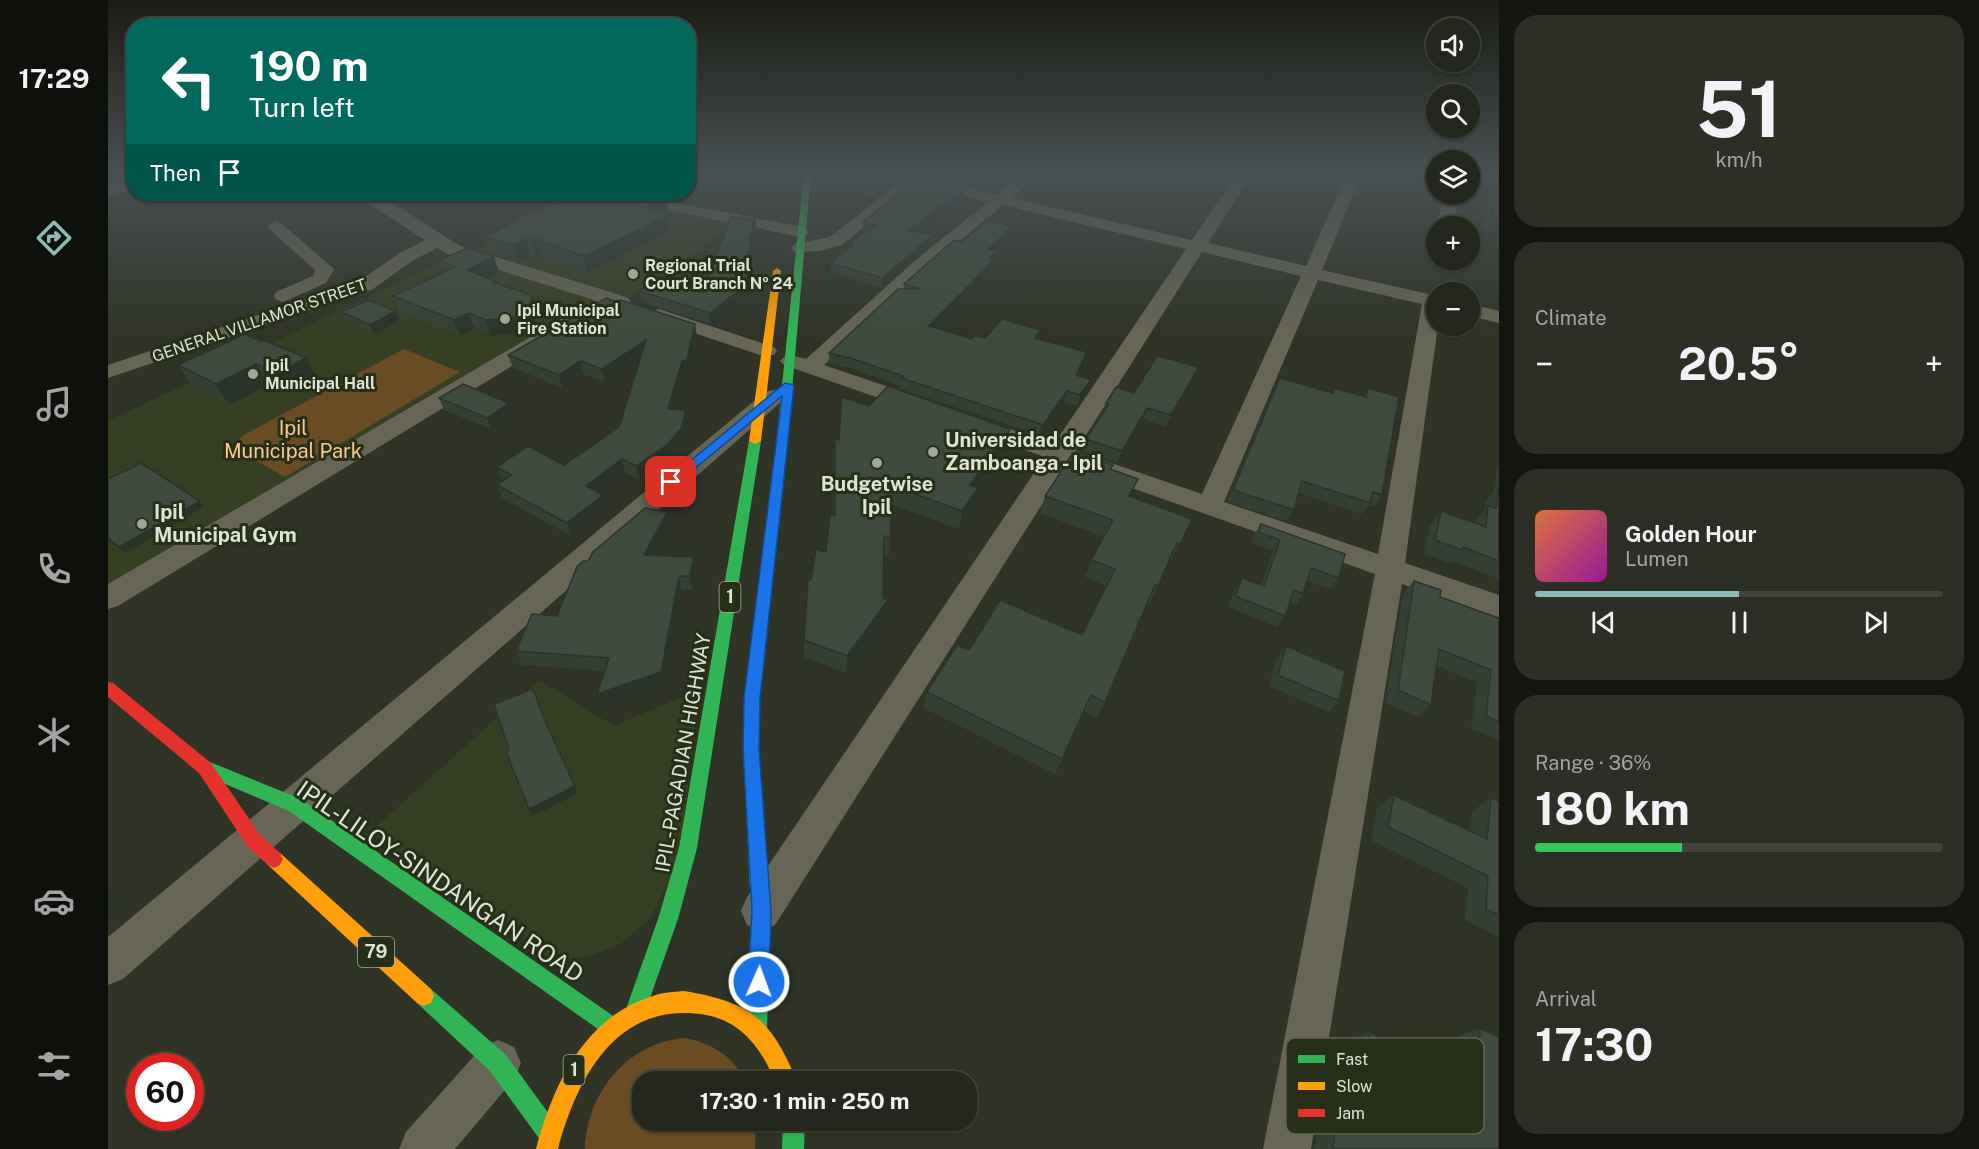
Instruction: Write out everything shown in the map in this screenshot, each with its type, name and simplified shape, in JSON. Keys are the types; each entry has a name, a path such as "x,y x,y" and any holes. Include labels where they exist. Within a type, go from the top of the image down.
{"main road":[{"name":"1","path":"757,1030 762,911 751,749 752,698 744,616 796,371 802,227"},
{"name":"IPIL-PAGADIAN HIGHWAY","path":"635,1012 667,927 684,873 744,616 760,408 778,259"},
{"name":"IPIL-LILOY-SINDANGAN ROAD","path":"108,688 205,768 254,841 498,1063 549,1133"},
{"name":"IPIL-LILOY-SINDANGAN ROAD","path":"205,768 295,805 486,941 612,1027"},
{"name":"1","path":"548,1149 549,1133 559,1101 573,1072 591,1047 612,1027 635,1012 678,999 700,1000 720,1006 740,1016 757,1030 771,1048 781,1071"},
{"path":"794,1131 794,1149"}],"street":[{"path":"254,309 320,279 324,274 322,265 276,227"},
{"path":"418,227 445,246 767,351"},
{"path":"774,227 781,228 801,240 820,246 836,241 853,227"},
{"path":"108,964 760,408 796,371 968,227"},
{"path":"1109,227 1426,300"},
{"path":"762,911 1209,227"},
{"path":"1210,505 1333,227"},
{"name":"GENERAL VILLAMOR STREET","path":"108,372 376,280 397,263 445,246 476,242"},
{"path":"320,279 338,294"},
{"path":"108,598 610,298"},
{"path":"1480,312 1499,317"},
{"path":"1307,1038 1429,336"},
{"path":"796,371 946,414 1499,607"},
{"path":"423,1149 498,1063"},
{"path":"1287,1149 1290,1134"}],"shaded area":[{"path":"533,227 733,227 629,298 470,251"},
{"path":"456,255 594,300 108,589 108,421"},
{"path":"539,680 614,726 698,690 680,858 650,919 622,943 588,957 553,961 370,832"}],"green space":[{"name":"Ipil Municipal Park","path":"404,349 460,372 285,477 238,450 236,445 242,436"},
{"path":"686,1038 705,1044 721,1052 739,1071 632,1071 632,1131 756,1131 755,1149 585,1149 593,1108 614,1074 646,1049"}],"building":[{"path":"504,227 645,227 584,256 536,239 532,241 526,239 513,245 485,237"},
{"path":"727,227 753,227 749,240 752,240 747,257 750,257 744,286 710,313 639,291 659,279 703,293"},
{"path":"874,227 914,227 909,230 933,235 882,278 831,263 854,244 850,243"},
{"path":"979,227 1011,227 989,249 997,251 989,258 995,259 929,326 972,339 975,336 985,338 1002,319 1041,330 1035,338 1087,352 1076,375 1091,380 1080,395 1067,391 1043,425 901,378 903,376 850,358 829,353 898,289 921,289 904,284 954,240 962,242"},
{"path":"467,248 494,257 467,270 497,282 494,283 532,295 530,316 486,320 468,313 454,320 393,296 455,267 439,261"},
{"path":"606,298 617,302 621,300 695,324 687,360 682,361 668,409 686,410 682,427 667,445 636,466 622,459 586,486 603,495 567,523 497,485 511,475 497,467 528,446 564,465 619,427 646,340 602,369 580,361 559,375 508,355"},
{"path":"368,300 396,311 370,325 341,312"},
{"path":"245,334 306,358 278,373 256,364 216,384 178,365"},
{"path":"1157,356 1199,367 1171,415 1147,408 1122,451 1086,439 1109,404 1106,403 1116,387 1134,393"},
{"path":"1280,378 1333,393 1334,388 1366,397 1368,388 1399,397 1382,495 1373,492 1370,503 1302,481 1294,510 1233,490"},
{"path":"463,384 509,403 487,418 439,398"},
{"path":"888,386 1010,429 970,485 978,488 962,511 890,485 891,537 884,536 883,598 888,600 847,656 804,640 808,580 811,580 816,549 826,552 830,514 835,516 835,438 839,440 842,397 869,406"},
{"path":"1076,452 1113,465 1110,469 1138,479 1129,496 1192,519 1180,544 1177,543 1158,586 1155,585 1105,702 1091,695 1062,759 927,692 957,645 969,650 1000,600 1082,635 1115,569 1091,560 1113,520 1045,496"},
{"name":"Ipil Municipal Gym","path":"141,463 200,501 119,547 108,538 108,479"},
{"path":"1498,487 1499,561 1463,547 1462,550 1435,540 1441,511 1486,527 1488,506 1496,508"},
{"path":"645,508 667,512 644,555 694,557 690,576 679,576 661,672 597,694 609,658 516,651 532,614 557,616 577,567 583,561 588,561 593,552"},
{"path":"1261,524 1345,554 1339,578 1311,568 1303,594 1294,590 1285,616 1235,596 1242,578 1264,586 1280,540 1258,532"},
{"path":"1414,581 1441,590 1440,597 1499,618 1499,722 1486,716 1491,670 1439,649 1431,705 1398,690"},
{"path":"1286,646 1345,671 1339,701 1278,675"},
{"path":"533,689 575,786 529,809 506,752 509,750 494,704"},
{"path":"1394,795 1487,839 1491,798 1499,801 1499,915 1486,909 1488,876 1388,827"},
{"path":"1480,1028 1499,1037 1499,1149 1333,1149 1335,1134 1484,1134 1484,1038 1480,1038"},
{"path":"1370,1032 1381,1038 1369,1038"}],"traffic: fast":[{"path":"757,1030 761,911 751,749 752,698 778,482 803,227"},
{"path":"635,1012 668,919 688,848 755,441"},
{"path":"205,768 295,805 612,1027"},
{"path":"424,996 498,1063 549,1133"},
{"path":"793,1149 794,1131"}],"traffic: slow":[{"path":"755,441 777,271"},
{"path":"274,859 424,996"},
{"path":"547,1149 555,1119 567,1089 583,1061 603,1037 627,1018 654,1005 684,1001 718,1007 730,1012 742,1019 761,1036 782,1071"}],"traffic: jam":[{"path":"108,688 205,768 254,841 274,859"}],"place":[{"name":"Regional Trial Court Branch № 24","path":"633,274"},
{"name":"Ipil Municipal Fire Station","path":"505,319"},
{"name":"Ipil Municipal Hall","path":"253,374"},
{"name":"Universidad de Zamboanga - Ipil","path":"933,452"},
{"name":"Budgetwise Ipil","path":"877,463"},
{"name":"Ipil Municipal Gym","path":"142,524"}],"route":[{"path":"671,482 789,385 752,698 751,749 762,911 759,982"}]}
